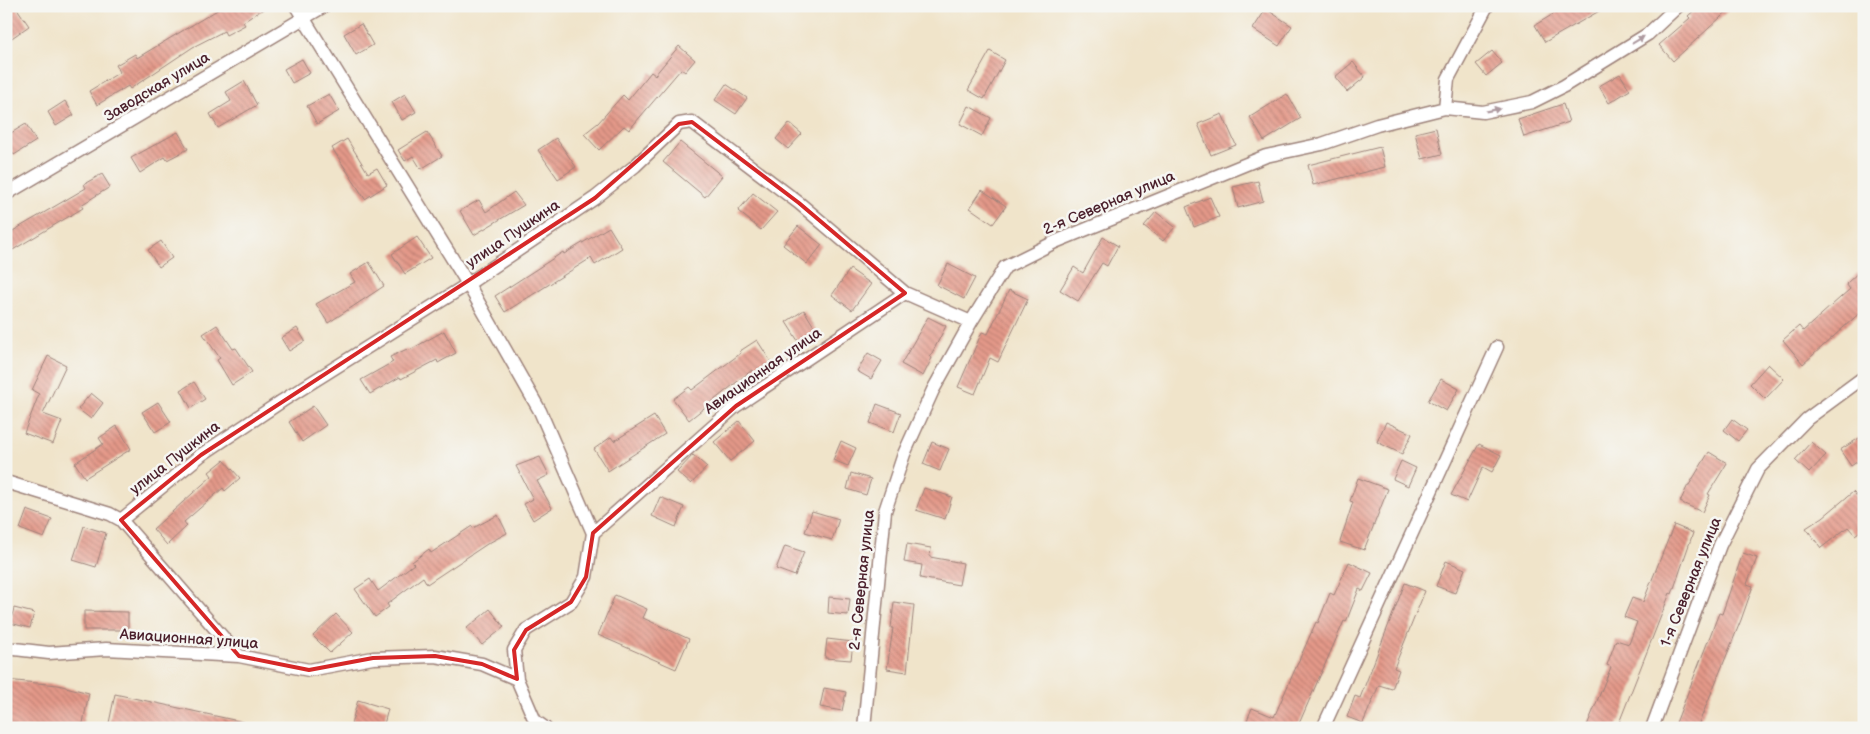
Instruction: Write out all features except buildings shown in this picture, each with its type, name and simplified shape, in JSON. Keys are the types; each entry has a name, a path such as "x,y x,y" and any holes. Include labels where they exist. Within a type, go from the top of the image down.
{"street":[{"path":"296,6 468,284 540,411 594,532 586,577 571,602 526,630 514,650 517,679 534,721 545,728"},
{"name":"Заводская улица","path":"6,194 324,6"},
{"path":"1444,108 1448,79 1488,6"},
{"name":"2-я Северная улица","path":"864,728 885,511 904,454 933,390 970,322 1005,267 1055,242 1266,156 1322,144 1377,125 1444,108 1483,112 1532,102 1564,86 1648,34 1678,6"},
{"name":"улица Пушкина","path":"121,520 202,455 282,401 468,284 595,198 634,166 679,124 692,122 798,203 905,293"},
{"path":"905,293 970,322"},
{"name":"Авиационная улица","path":"594,532 736,406 905,293"},
{"path":"1323,728 1497,347"},
{"name":"1-я Северная улица","path":"1652,728 1720,545 1758,469 1807,418 1864,377"},
{"path":"6,482 110,514 121,520 239,656"},
{"name":"Авиационная улица","path":"6,648 49,653 106,649 239,656 309,670 373,658 435,656 482,664 517,679"}],"highlighted area":[{"path":"692,122 799,203 905,293 736,406 593,533 586,577 571,602 526,630 514,650 517,679 482,664 435,656 373,658 309,670 239,656 121,520 201,455 595,198 679,124"}]}
